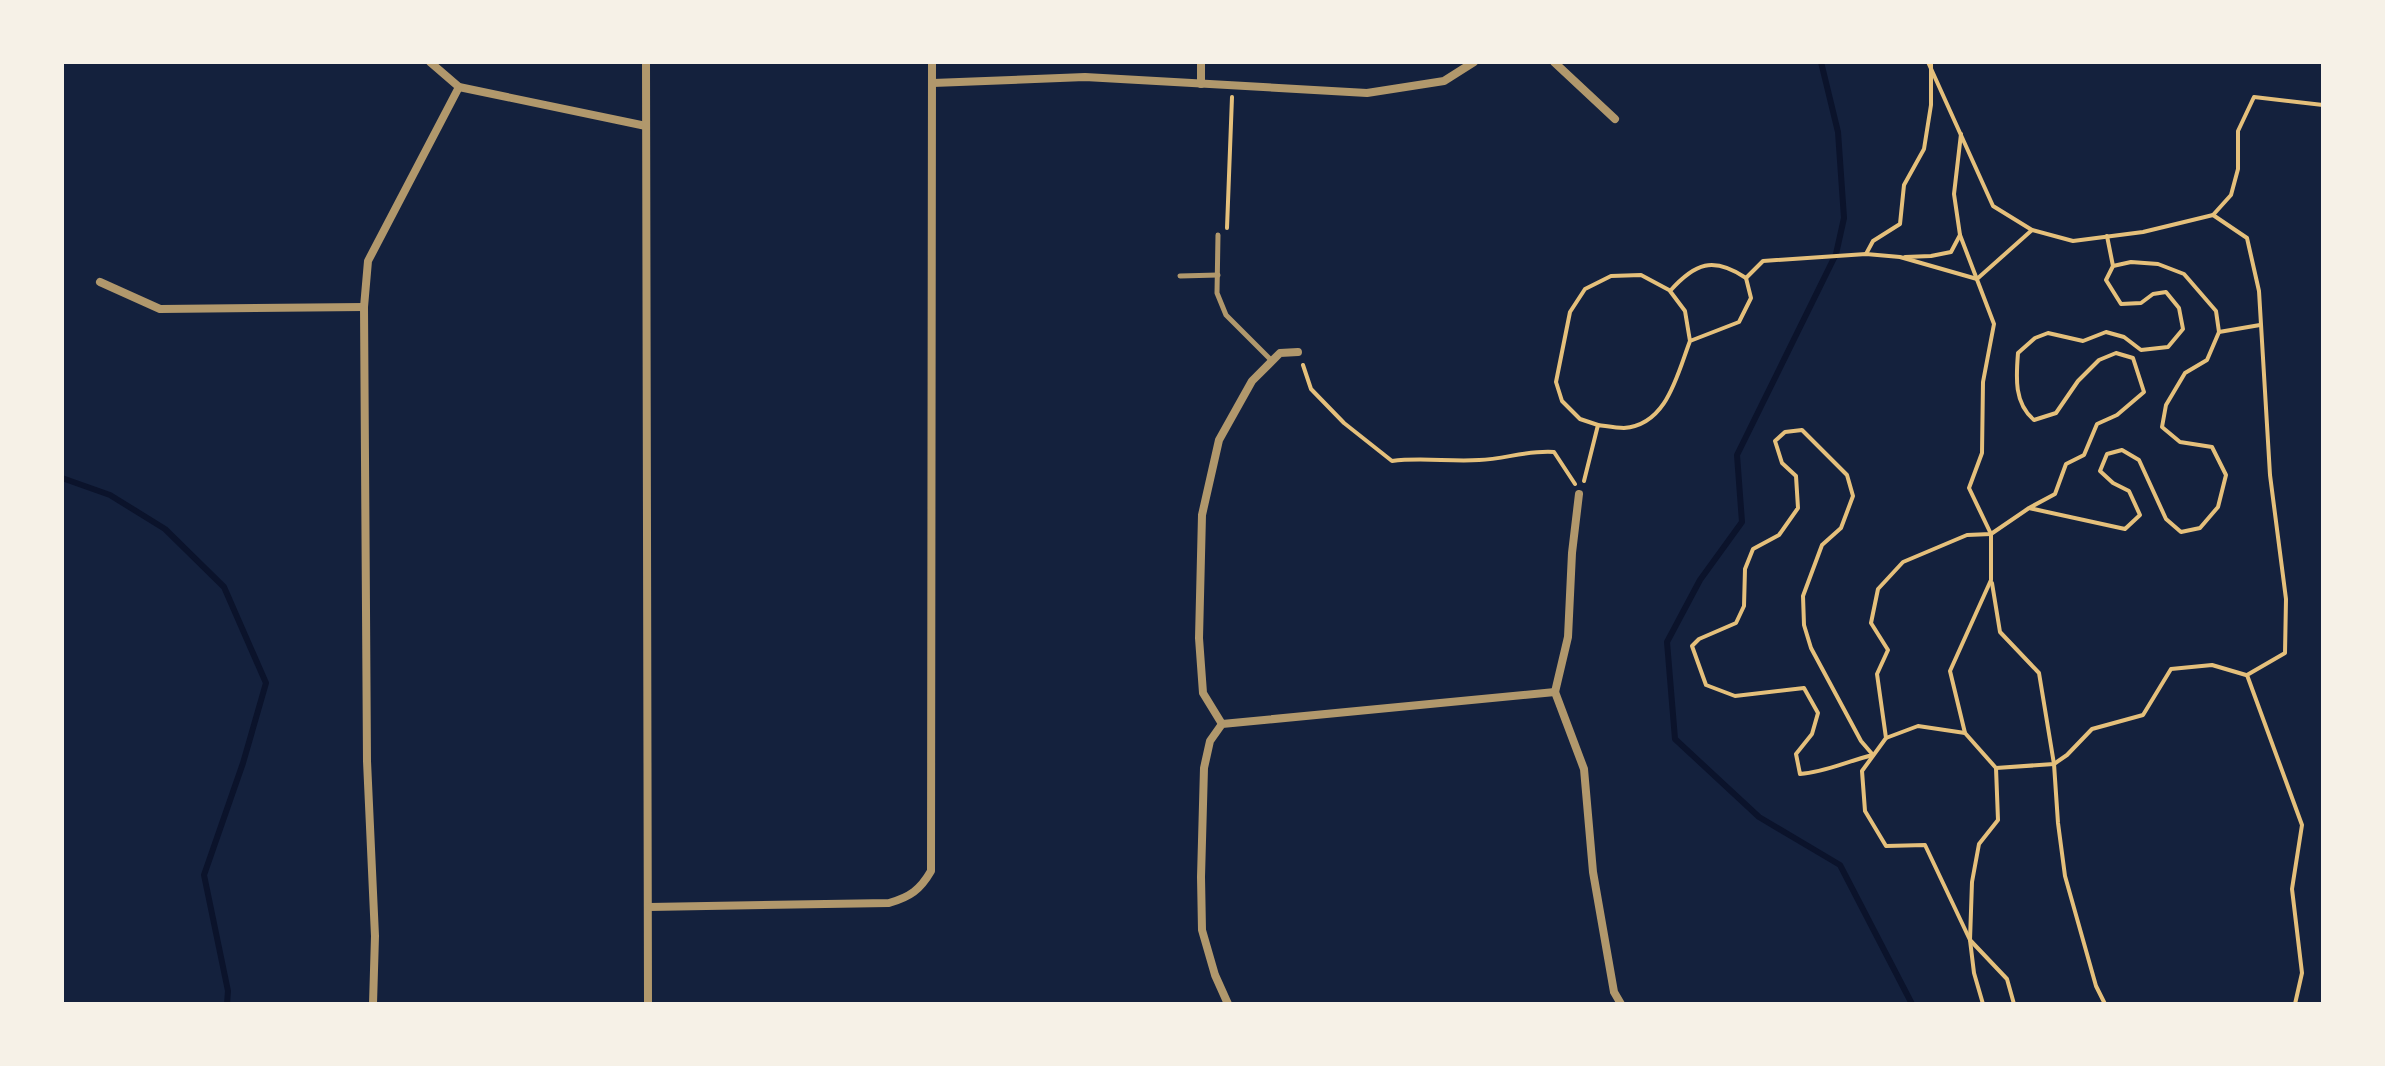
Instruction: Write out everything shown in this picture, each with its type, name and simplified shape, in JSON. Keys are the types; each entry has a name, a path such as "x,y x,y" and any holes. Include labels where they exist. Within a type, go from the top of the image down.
{"street":[{"path":"430,62 459,87 646,126"},
{"path":"646,62 648,1004"},
{"path":"649,907 889,903 910,897 923,885 931,871 932,62"},
{"path":"1201,62 1201,84"},
{"path":"933,83 1085,77 1367,93 1444,81 1474,62"},
{"path":"1554,62 1615,119"},
{"path":"373,1004 375,936 367,761 364,307 368,261 459,87"},
{"path":"100,282 160,309 364,307"},
{"path":"1222,724 1203,693 1199,638 1202,515 1219,440 1252,381 1280,353 1298,352"},
{"path":"1579,494 1572,553 1568,637 1555,692 1584,769 1593,872 1614,992 1621,1004"},
{"path":"1228,1004 1215,975 1202,930 1204,768 1210,741 1222,724 1555,692"}],"lane":[{"path":"1218,235 1217,293 1226,315 1272,361"},
{"path":"1180,276 1218,275"}],"path":[{"path":"1866,254 1873,241 1900,224 1904,185 1924,149 1931,105 1930,62"},
{"path":"1930,70 1993,206 2032,230 2073,241 2143,232 2213,215 2231,195 2238,169 2238,131 2254,97 2323,105"},
{"path":"1227,242 1232,86"},
{"path":"1961,134 1954,194 1960,235 1994,324 1983,382 1982,453 1969,488 1991,534 1991,580 2000,632 2039,673 2054,764 2065,876 2096,986 2105,1004"},
{"path":"1996,768 2054,764 2092,729 2143,715 2171,669 2212,665 2247,675 2285,653 2286,599 2270,475 2259,291 2247,238 2213,215"},
{"path":"1977,279 2032,230"},
{"path":"1746,278 1763,261 1836,254 1900,257 1951,252 1960,235"},
{"path":"1886,738 1877,674 1888,650 1871,623 1878,589 1903,562 1967,535 1991,534 2055,494 2066,464 2084,455 2097,424 2117,415 2144,392 2133,358 2116,353 2099,360 2078,381 2056,413 2034,420 2025,412 2016,385 2018,353 2035,338 2048,333 2083,341 2106,332 2124,337 2141,350 2168,347 2183,329 2179,308 2166,292 2153,294 2141,303 2121,304 2106,280 2113,266 2107,236"},
{"path":"1900,257 1977,279"},
{"path":"2029,508 2125,529 2140,515 2129,491 2113,483 2100,471 2107,454 2122,450 2139,460 2166,519 2181,532 2200,528 2218,507 2226,475 2212,447 2180,442 2162,427 2166,405 2185,373 2207,360 2219,332 2216,311 2184,274 2158,264 2131,262 2113,266"},
{"path":"1670,291 1684,275 1706,265 1729,267 1746,278 1751,298 1739,322 1690,341"},
{"path":"1641,275 1670,291 1685,311 1690,341 1669,395 1653,419 1625,428 1580,419 1562,401 1556,382 1570,312 1585,289 1611,276 1641,275"},
{"path":"2219,332 2261,325"},
{"path":"1298,352 1311,389 1344,423 1392,461 1480,460 1535,450 1554,452 1572,477 1579,494"},
{"path":"1579,494 1589,469 1598,425"},
{"path":"1802,430 1819,446 1847,475 1853,496 1841,528 1822,545 1803,596 1804,625 1811,648 1861,741 1873,755 1823,772 1800,774 1796,754 1812,734 1818,713 1804,688 1735,696 1706,685 1692,646 1699,639 1736,623 1744,606 1745,569 1753,549 1779,535 1798,508 1796,476 1782,463 1775,441 1785,432 1802,430"},
{"path":"1983,1004 1974,973 1970,940 1972,882 1979,844 1998,820 1996,768 1965,733 1950,671 1991,580"},
{"path":"2247,675 2302,825 2292,889 2302,973 2295,1004"},
{"path":"1965,733 1918,726 1886,738 1862,771 1865,811 1886,846 1925,845 1970,940 2007,979 2014,1004"}],"waterway":[{"path":"1821,62 1838,132 1844,218 1836,254 1737,455 1742,522 1700,580 1667,642 1675,739 1759,817 1840,865 1912,1004"},
{"path":"62,478 110,495 165,529 224,587 266,683 243,763 204,875 228,991 227,1004"}]}
